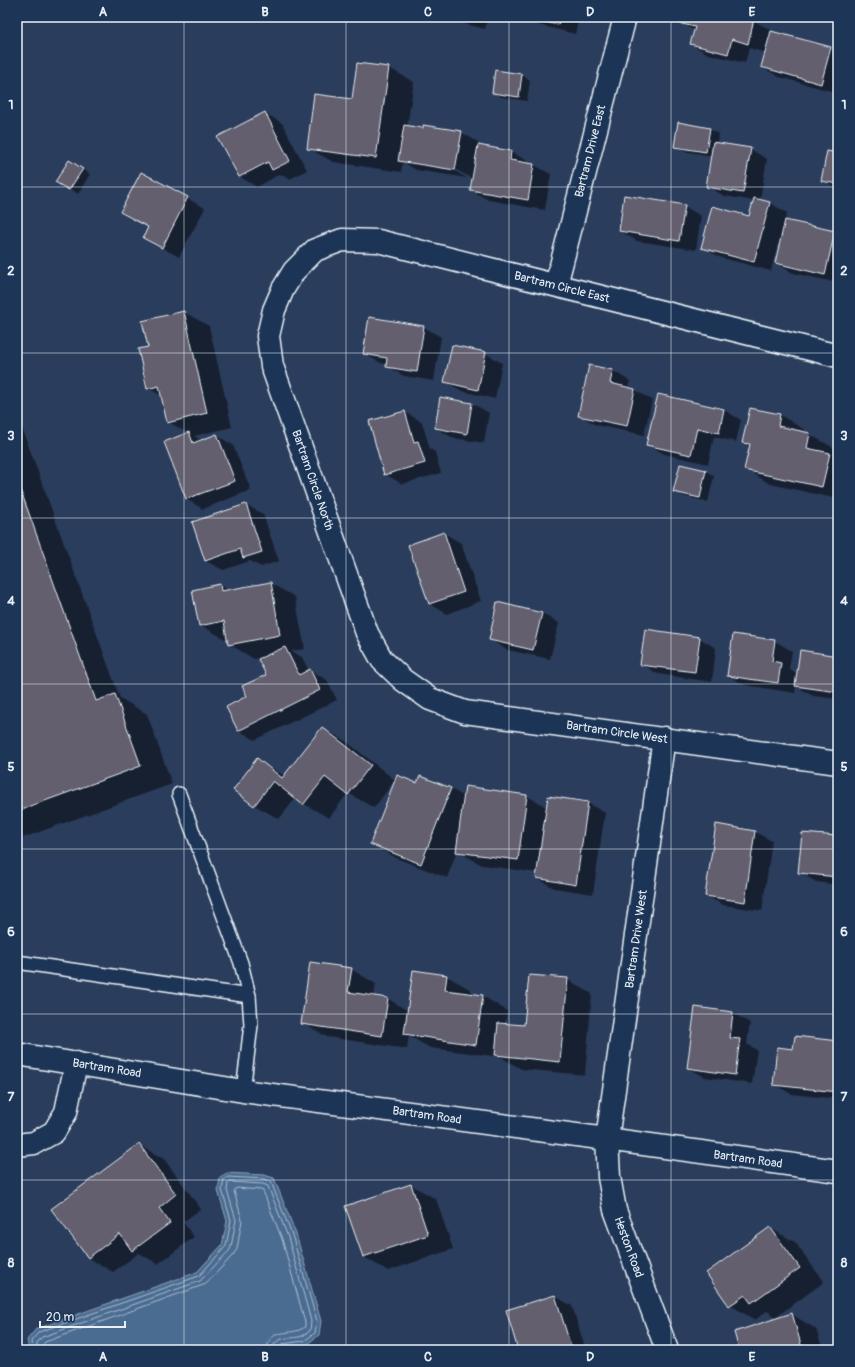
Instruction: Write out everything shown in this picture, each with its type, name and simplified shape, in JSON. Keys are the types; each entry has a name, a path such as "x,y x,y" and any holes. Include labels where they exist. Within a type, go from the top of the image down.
{"street":[{"name":"Bartram Drive East","path":"556,285 625,17"},
{"name":"Bartram Circle East","path":"294,271 315,250 335,242 342,240 378,241 838,356"},
{"name":"Bartram Circle North","path":"294,271 283,289 274,310 268,336 272,366 367,633 382,660 403,680"},
{"name":"Bartram Circle West","path":"403,680 430,699 465,712 838,763"},
{"name":"Bartram Drive West","path":"608,1139 664,738"},
{"name":"Bartram Road","path":"17,1054 243,1091 838,1171"},
{"path":"17,1145 34,1143 54,1132 66,1112 76,1063"},
{"name":"Heston Road","path":"608,1139 609,1177 615,1210 667,1350"}],"lane":[{"path":"179,794 241,963 249,996 251,1025 243,1091"},
{"path":"17,962 249,996"}],"water":[{"path":"227,1173 264,1175 274,1178 296,1234 321,1321 319,1335 306,1345 269,1350 29,1350 27,1340 36,1329 197,1272 222,1245 227,1221 218,1191 220,1177"}],"building":[{"path":"525,17 560,17 558,25"},
{"path":"680,17 745,17 754,19 748,44 732,39 728,54 690,44 695,27 678,23"},
{"path":"771,31 831,47 821,84 761,67"},
{"path":"357,63 389,67 376,158 307,149 314,94 352,99"},
{"path":"495,70 522,74 519,97 492,93"},
{"path":"265,112 290,161 272,170 268,162 239,177 217,137"},
{"path":"678,122 710,128 706,152 674,147"},
{"path":"404,125 423,128 423,125 462,131 455,170 398,161"},
{"path":"713,142 751,148 743,193 706,187"},
{"path":"478,145 511,151 510,160 534,164 528,200 470,190"},
{"path":"827,151 838,153 838,184 821,181"},
{"path":"69,160 83,169 69,190 55,182"},
{"path":"141,172 188,197 162,248 143,238 148,227 120,212"},
{"path":"624,195 685,205 679,241 619,231"},
{"path":"754,198 770,202 754,262 701,248 712,206 749,216"},
{"path":"785,220 835,231 825,275 775,263"},
{"path":"184,311 207,413 167,423 159,386 147,389 138,349 148,347 142,321"},
{"path":"369,317 424,326 417,372 386,367 387,358 363,354"},
{"path":"452,345 486,352 478,390 444,382"},
{"path":"589,365 613,370 610,383 635,389 627,426 578,416"},
{"path":"658,394 724,409 719,433 697,428 691,455 646,445"},
{"path":"440,397 472,403 467,434 435,428"},
{"path":"750,408 780,414 778,426 810,433 807,448 830,453 822,487 744,470 750,444 742,443"},
{"path":"405,411 414,442 418,441 425,463 384,475 369,421"},
{"path":"189,432 193,443 217,434 235,481 186,499 164,442"},
{"path":"680,464 706,470 700,498 673,492"},
{"path":"17,480 96,701 115,694 141,766 17,811"},
{"path":"246,504 262,552 243,558 240,549 205,561 192,522"},
{"path":"444,532 464,592 429,604 408,545"},
{"path":"271,582 280,635 228,645 224,621 199,626 192,590 220,584 221,591"},
{"path":"497,602 542,613 533,650 489,640"},
{"path":"645,629 700,637 695,672 640,665"},
{"path":"733,634 775,640 772,661 781,663 778,683 727,676"},
{"path":"285,647 299,675 310,669 320,690 238,731 226,707 247,696 242,686 266,675 258,659"},
{"path":"800,650 838,656 838,692 795,686"},
{"path":"322,727 371,765 348,795 325,777 303,805 273,781 254,806 233,790 257,758 282,778"},
{"path":"397,775 417,783 420,776 451,788 421,864 370,844"},
{"path":"465,786 527,795 518,860 456,852"},
{"path":"548,796 588,802 576,885 536,878"},
{"path":"716,824 755,831 745,902 705,896"},
{"path":"802,833 838,836 838,877 798,873"},
{"path":"310,962 352,968 348,992 388,998 382,1036 301,1024"},
{"path":"413,970 447,975 445,990 483,995 476,1045 404,1034"},
{"path":"529,975 568,978 560,1062 495,1055 498,1023 524,1025"},
{"path":"695,1007 733,1012 730,1038 740,1039 735,1075 687,1068"},
{"path":"795,1036 838,1041 838,1092 773,1085 777,1047 793,1049"},
{"path":"139,1144 176,1194 159,1208 170,1223 132,1251 120,1234 88,1258 51,1209"},
{"path":"411,1184 428,1235 363,1257 345,1206"},
{"path":"770,1227 800,1268 751,1303 745,1295 729,1306 706,1273"},
{"path":"555,1295 572,1350 518,1350 506,1310"},
{"path":"792,1313 802,1348 795,1350 739,1350 734,1332"}]}
